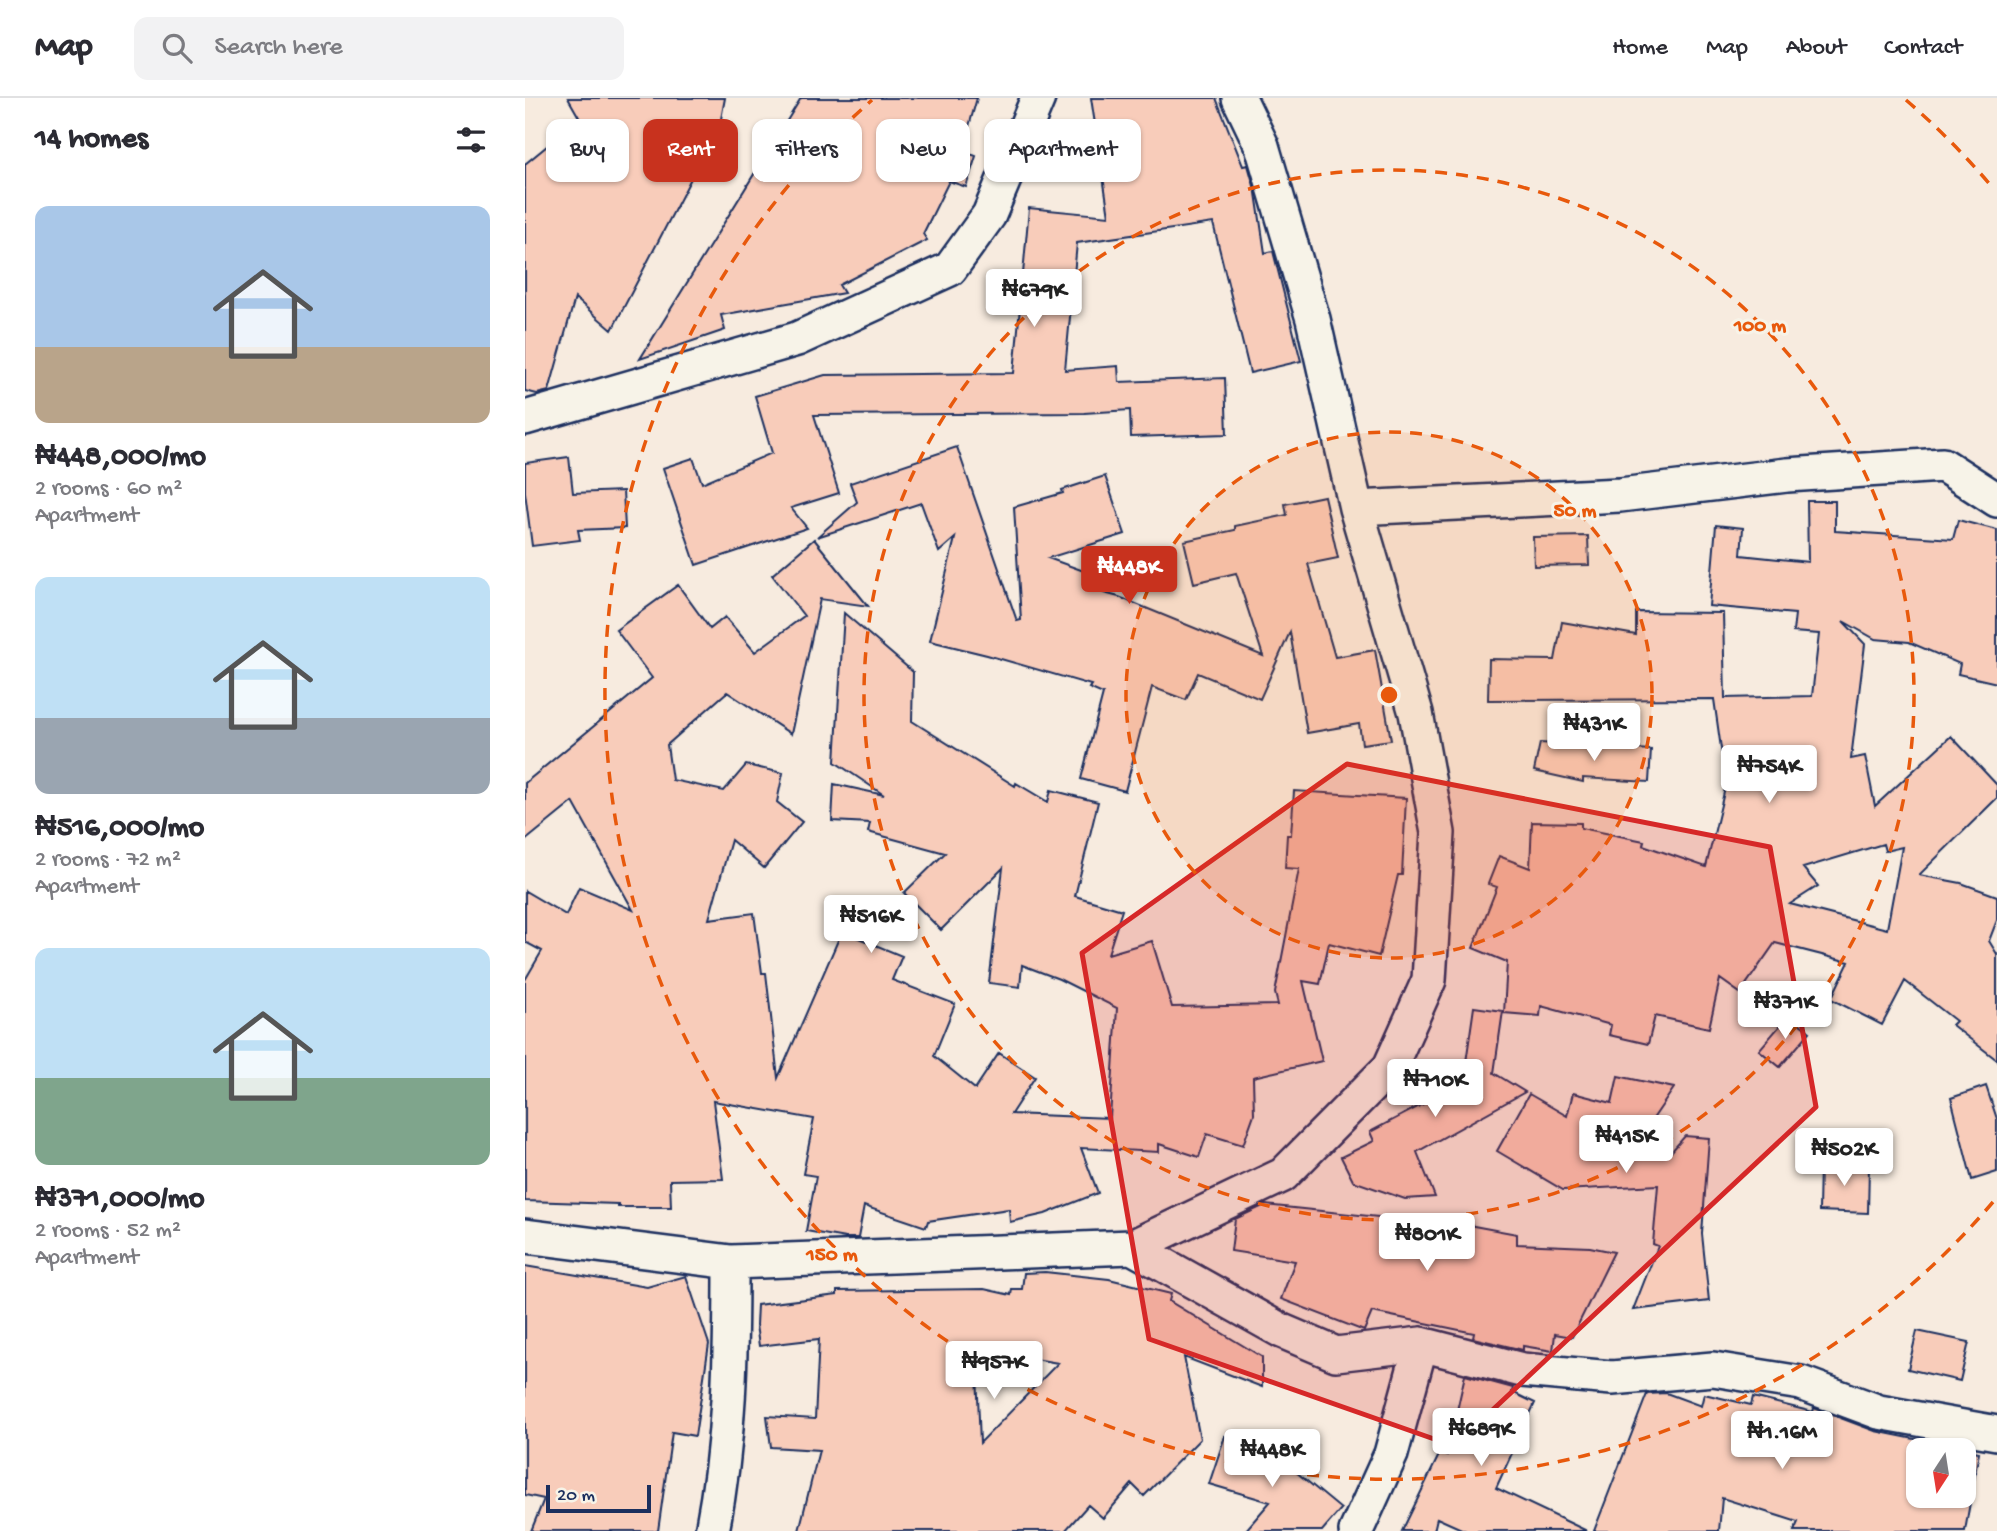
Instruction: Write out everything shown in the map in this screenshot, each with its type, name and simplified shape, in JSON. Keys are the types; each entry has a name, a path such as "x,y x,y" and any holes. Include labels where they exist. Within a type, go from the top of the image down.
{"street":[{"path":"525,418 797,339 950,269 989,215 1038,98"},
{"path":"525,1236 731,1262 1132,1247 1283,1175 1390,1067 1429,981 1438,833 1416,713 1356,508 1313,319 1262,146 1239,98"},
{"path":"1356,508 1620,495 1787,475 1943,465 1997,500"},
{"path":"1132,1247 1282,1331 1336,1354 1421,1344 1522,1370 1612,1378 1713,1369 1801,1383 1879,1412 1997,1433"},
{"path":"712,1531 723,1475 731,1380 731,1262"},
{"path":"1356,1531 1391,1454 1421,1344"}],"highlighted area":[{"path":"1347,764 1770,847 1816,1107 1454,1446 1149,1339 1082,953"}],"building":[{"path":"568,98 725,98 721,119 643,119 643,182 689,182 612,330 575,298 549,391 537,394 525,391 525,164 546,147 546,182 629,182 629,119 580,119"},
{"path":"801,98 977,98 970,123 970,119 876,119 876,182 949,182 923,234 927,240 839,285 844,293 721,315 725,330 640,359 752,177 752,182 862,182 862,119 788,119"},
{"path":"1091,98 1216,98 1243,166 1248,165 1256,193 1265,253 1273,251 1301,361 1250,373 1213,223 1077,243 1065,370 1118,366 1119,382 1225,378 1227,434 1131,437 1130,410 1084,413 814,415 839,493 791,508 807,528 696,565 663,468 693,458 702,483 772,453 755,396 825,375 1014,373 1029,208 1109,216 1104,182 1141,182 1141,119 1094,119"},
{"path":"970,154 976,156 970,175"},
{"path":"952,182 968,182 966,187"},
{"path":"957,447 1017,621 1021,620 1014,507 1063,493 1062,490 1105,476 1125,534 1048,558 1109,580 1104,593 1263,656 1236,573 1194,583 1184,541 1287,515 1285,504 1324,496 1338,558 1308,564 1335,657 1375,650 1391,740 1362,744 1359,724 1307,733 1290,632 1260,699 1198,673 1186,700 1152,687 1125,791 1081,779 1103,694 1089,688 1091,685 930,641 955,538 939,552 921,503 817,537 857,502 850,483"},
{"path":"569,457 573,493 623,491 625,528 578,530 580,540 532,546 525,492 525,463"},
{"path":"1807,501 1835,501 1835,531 1953,539 1958,520 1997,530 1997,683 1958,674 1960,664 1909,642 1875,639 1843,621 1865,644 1851,759 1865,756 1875,806 1951,736 1997,785 1997,798 1919,875 1961,883 1997,896 1997,920 1989,941 1997,954 1997,1060 1952,1025 1956,1021 1905,981 1882,1025 1831,999 1849,962 1775,943 1740,993 1720,979 1709,1028 1655,1016 1648,1044 1609,1035 1611,1025 1541,1006 1540,1016 1504,1013 1507,962 1473,948 1497,887 1488,884 1499,856 1530,868 1532,822 1581,823 1581,828 1644,841 1643,845 1706,867 1726,784 1714,699 1488,700 1489,659 1555,660 1562,622 1636,635 1636,612 1723,613 1725,698 1812,696 1819,634 1793,632 1795,614 1709,606 1716,525 1743,528 1741,555 1808,562","holes":["1883,844 1885,851 1902,847 1887,929 1790,904 1818,886 1803,868"]},
{"path":"1588,536 1589,565 1534,566 1533,537"},
{"path":"814,539 868,606 820,599 791,734 727,692 667,745 672,780 724,791 746,765 783,773 777,802 802,822 764,868 731,840 709,919 754,913 762,973 766,973 778,1078 842,931 902,956 892,980 955,1004 934,1056 975,1089 999,1053 1035,1077 1011,1114 1110,1118 1117,1008 1059,979 1022,965 1020,987 989,983 1003,868 941,930 904,893 945,853 868,832 870,823 832,821 834,784 884,795 835,762 844,613 913,672 912,721 1015,786 1016,783 1048,802 1051,790 1098,802 1075,896 1122,910 1108,954 1152,941 1172,1007 1278,1005 1275,993 1299,869 1285,868 1287,835 1291,835 1294,791 1406,798 1402,875 1398,875 1379,956 1329,943 1320,984 1303,981 1322,1061 1253,1077 1254,1114 1243,1145 1207,1134 1199,1157 1159,1144 1159,1152 1081,1148 1098,1193 1045,1214 1010,1222 1009,1209 928,1221 926,1227 864,1206 858,1238 845,1238 806,1231 816,1176 803,1174 814,1119 713,1101 723,1179 670,1180 671,1207 618,1207 618,1204 525,1201 525,980 542,951 525,942 525,891 566,915 579,887 633,910 573,802 525,841 525,783 652,678 616,630 678,585 710,629 725,617 755,652 804,616 772,575"},
{"path":"1540,743 1651,750 1649,782 1583,778 1583,782 1534,771"},
{"path":"1474,1007 1503,1011 1494,1073 1525,1092 1417,1152 1435,1197 1405,1199 1353,1181 1341,1157 1374,1141 1370,1132 1463,1083"},
{"path":"1789,1015 1810,1032 1780,1067 1759,1050"},
{"path":"1618,1076 1674,1088 1644,1132 1671,1152 1685,1136 1709,1138 1702,1234 1709,1301 1633,1310 1658,1246 1653,1244 1658,1185 1563,1190 1497,1151 1529,1094 1567,1116 1573,1093 1612,1103"},
{"path":"1986,1086 1997,1119 1997,1172 1972,1180 1951,1098"},
{"path":"1820,1164 1869,1166 1868,1213 1819,1211"},
{"path":"1265,1205 1435,1223 1436,1219 1517,1234 1517,1244 1590,1247 1614,1252 1572,1337 1555,1334 1553,1351 1523,1346 1523,1350 1473,1338 1474,1333 1372,1312 1364,1331 1281,1299 1295,1261 1231,1251 1235,1219"},
{"path":"525,1266 647,1287 686,1276 709,1344 695,1436 672,1432 658,1531 531,1531 544,1499 525,1495"},
{"path":"1045,1272 1109,1279 1171,1294 1169,1301 1262,1357 1262,1387 1184,1357 1200,1439 1144,1496 1132,1484 1103,1518 1088,1505 1065,1531 799,1531 819,1450 771,1447 767,1416 815,1419 819,1339 759,1346 757,1305 837,1295 837,1291 984,1289 1011,1295 1012,1289 1022,1289 1024,1273","holes":["976,1349 1058,1363 980,1443"]},
{"path":"1917,1331 1969,1342 1960,1381 1908,1369"},
{"path":"1465,1375 1513,1388 1512,1392 1535,1403 1496,1488 1587,1531 1466,1531 1437,1518 1434,1531 1402,1531 1440,1453 1447,1455"},
{"path":"1666,1393 1701,1406 1704,1394 1751,1405 1753,1397 1813,1412 1814,1408 1875,1431 1910,1438 1906,1438 1906,1508 1969,1508 1965,1531 1794,1531 1798,1522 1722,1498 1719,1531 1594,1531 1647,1394"},
{"path":"1225,1436 1267,1448 1341,1509 1322,1531 1245,1531 1270,1502 1209,1484"}]}
